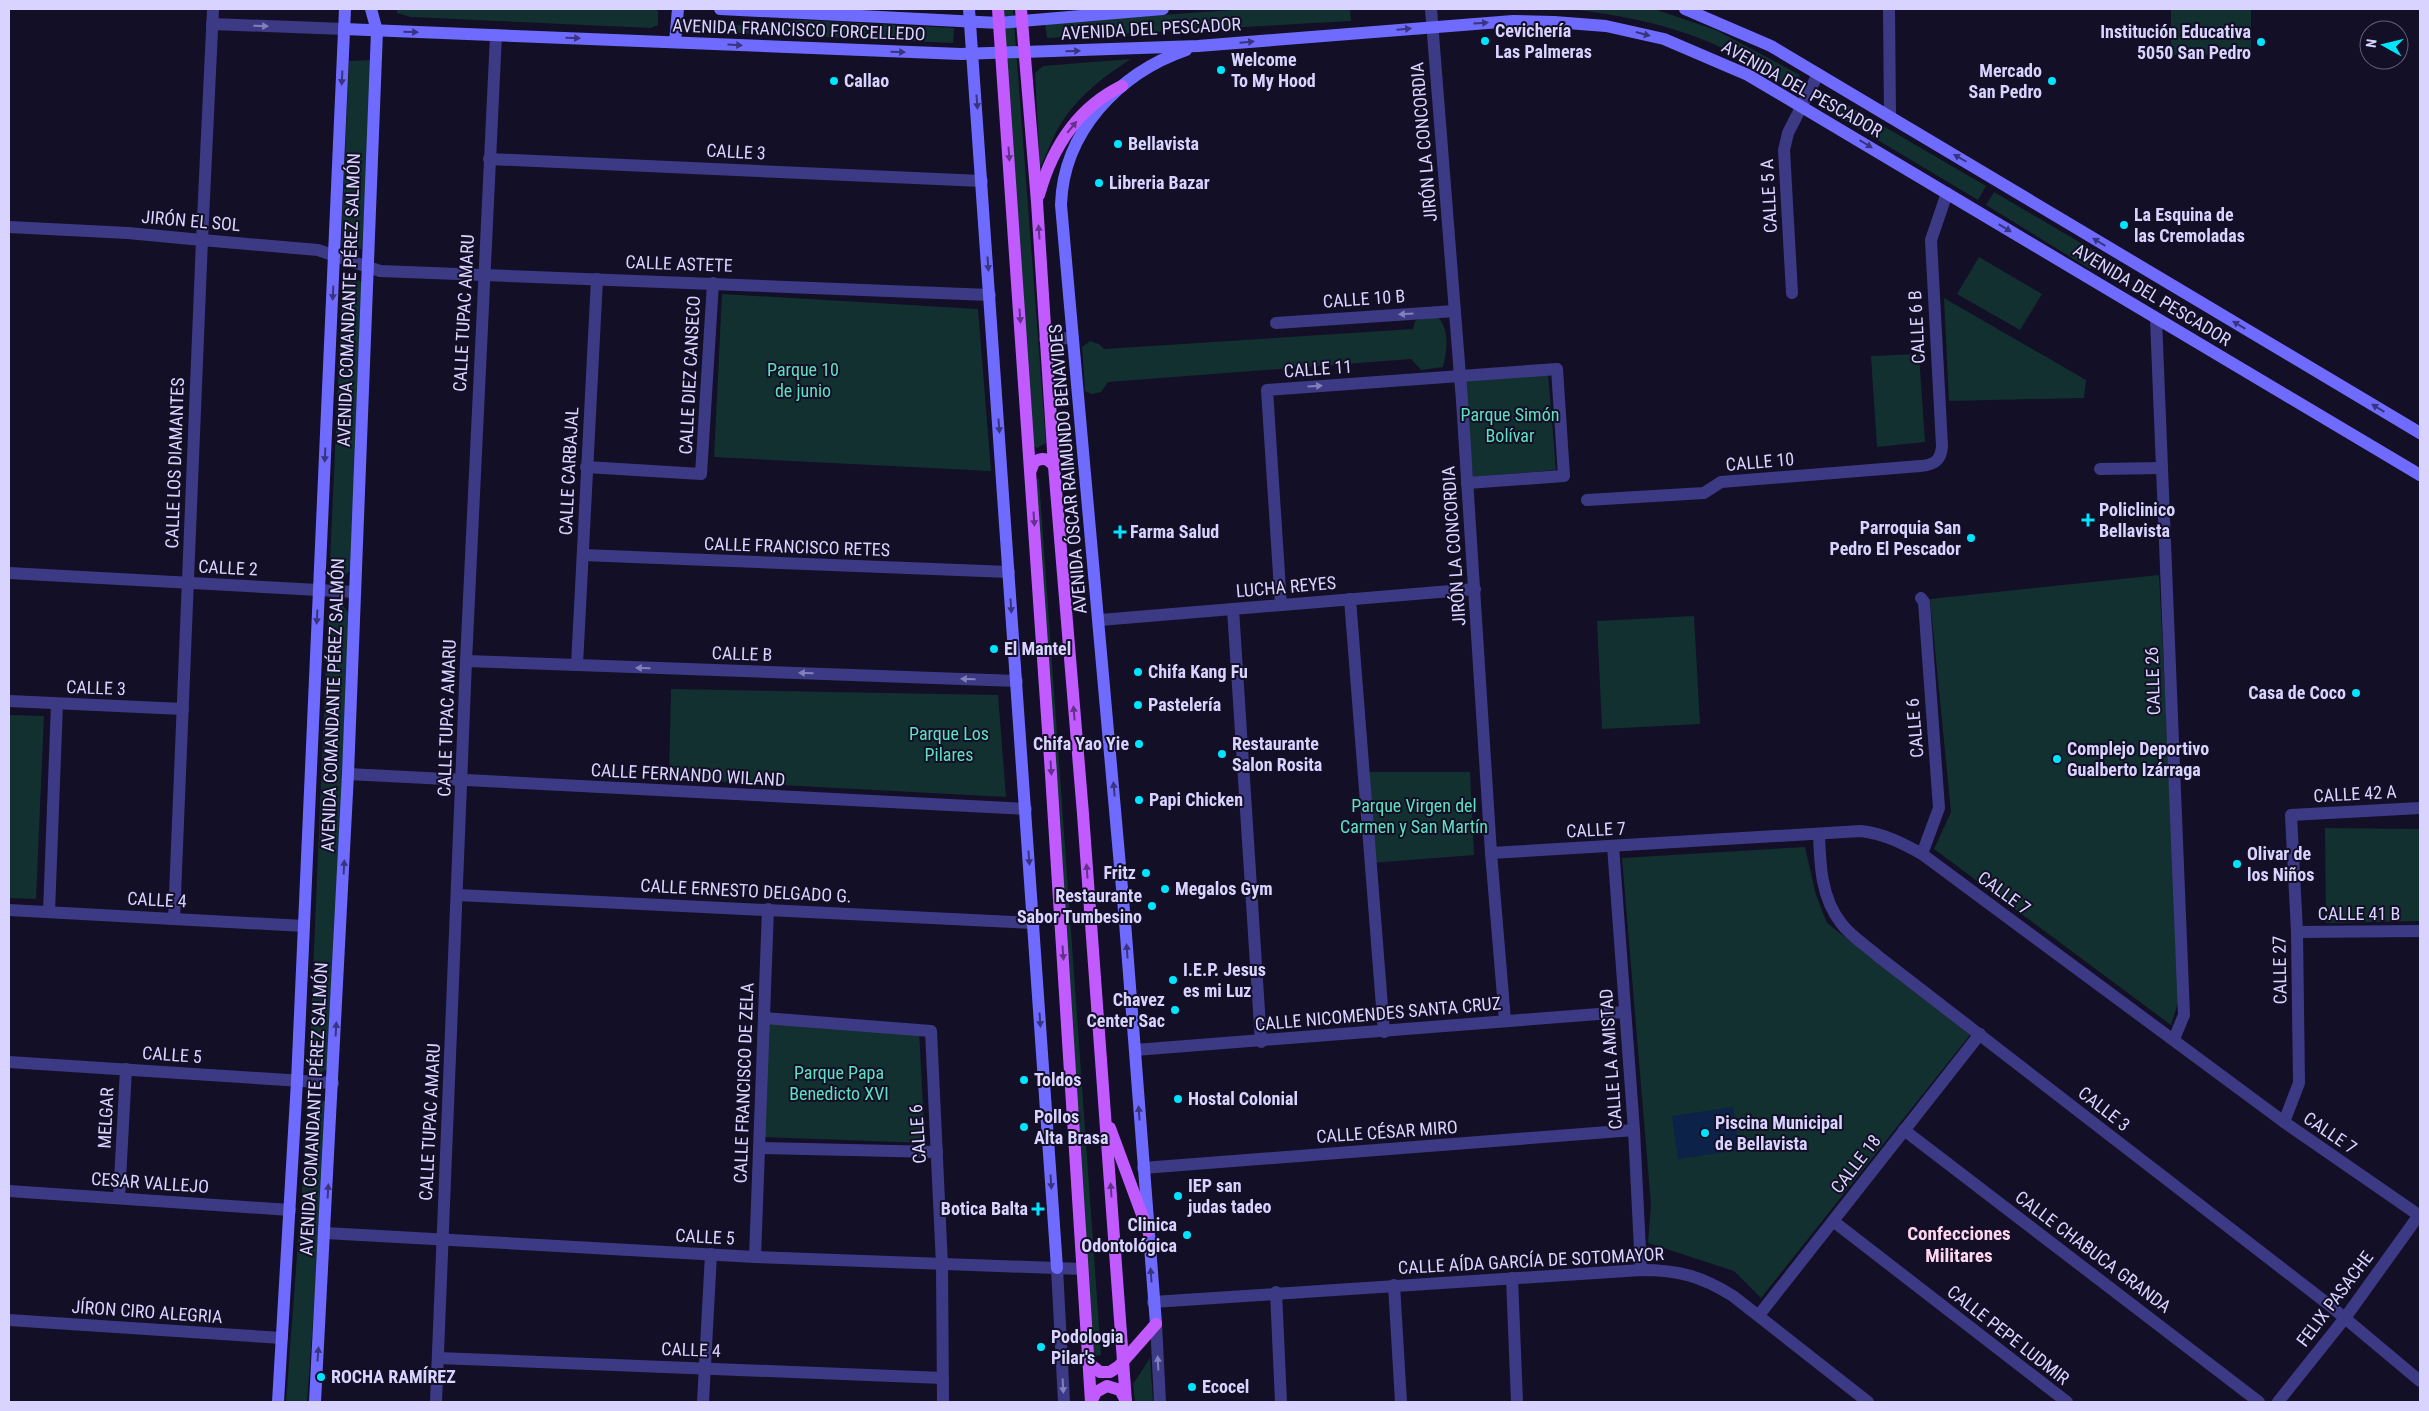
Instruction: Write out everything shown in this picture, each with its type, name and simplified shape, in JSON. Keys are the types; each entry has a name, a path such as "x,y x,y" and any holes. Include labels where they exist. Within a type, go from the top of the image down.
{"main road":[{"name":"AVENIDA COMANDANTE PÉREZ SALMÓN","path":"278,1402 297,1082 345,9"},
{"name":"AVENIDA COMANDANTE PÉREZ SALMÓN","path":"315,1402 326,1233 348,774 376,30 371,9"},
{"path":"675,42 678,9"},
{"name":"AVENIDA FRANCISCO FORCELLEDO","path":"720,9 847,12 999,23 1022,15"},
{"path":"969,9 1057,1268"},
{"name":"AVENIDA ÓSCAR RAIMUNDO BENAVIDES","path":"998,9 1031,470 1091,1402"},
{"name":"AVENIDA DEL PESCADOR","path":"1022,15 1163,9"},
{"name":"AVENIDA DEL PESCADOR","path":"1685,9 1770,46 2420,433"},
{"name":"AVENIDA ÓSCAR RAIMUNDO BENAVIDES","path":"1022,15 1037,202 1054,466 1126,1402"},
{"name":"AVENIDA DEL PESCADOR","path":"1024,53 1198,46 1514,21 1579,23 1635,32 1695,51 1748,75 1802,105 1947,194 2420,475"},
{"name":"AVENIDA FRANCISCO FORCELLEDO","path":"344,29 973,54 1024,53"},
{"name":"AVENIDA ÓSCAR RAIMUNDO BENAVIDES","path":"1156,1324 1100,620 1061,206 1064,180 1071,154 1082,133 1102,105 1122,86 1151,66 1198,46"},
{"path":"1037,202 1048,165 1065,135 1095,102 1122,86"},
{"path":"1029,446 1035,450 1042,450 1051,443 1052,438"},
{"path":"1031,470 1034,462 1042,458 1047,459 1054,466"},
{"path":"1105,1113 1148,1231"},
{"path":"1088,1358 1094,1368 1105,1373 1114,1370 1156,1324"},
{"path":"1091,1402 1098,1390 1111,1386 1122,1392 1126,1402"}],"street":[{"name":"CALLE LOS DIAMANTES","path":"174,919 213,9"},
{"name":"JIRÓN LA CONCORDIA","path":"1431,9 1460,376 1491,853 1505,1020"},
{"path":"1888,9 1890,117"},
{"name":"AVENIDA FRANCISCO FORCELLEDO","path":"212,24 344,29"},
{"name":"CALLE TUPAC AMARU","path":"436,1402 466,661 483,274 496,35"},
{"name":"CALLE 5 A","path":"1792,292 1784,150 1788,132 1818,74"},
{"name":"CALLE 3","path":"489,159 982,181"},
{"name":"CALLE 6 B","path":"1937,461 1941,455 1942,446 1931,240 1947,194"},
{"name":"JIRÓN EL SOL","path":"9,227 128,233 318,250 368,267"},
{"name":"CALLE ASTETE","path":"368,267 380,271 990,295"},
{"name":"CALLE CARBAJAL","path":"577,665 596,279"},
{"name":"CALLE DIEZ CANSECO","path":"586,467 701,474 712,283"},
{"name":"CALLE 10 B","path":"1276,323 1455,310"},
{"name":"CALLE 26","path":"2156,319 2184,1015 2174,1039"},
{"path":"1045,339 1073,338"},
{"name":"CALLE 11","path":"1281,605 1267,390 1557,369 1564,476 1467,483"},
{"name":"CALLE 10","path":"1587,500 1704,493 1721,482 1920,466 1937,461"},
{"path":"2100,469 2162,468"},
{"name":"CALLE FRANCISCO RETES","path":"583,555 1009,572"},
{"name":"CALLE 2","path":"9,573 355,592"},
{"name":"LUCHA REYES","path":"1100,620 1475,589"},
{"name":"CALLE 6","path":"1921,598 1924,602 1939,808 1922,854"},
{"path":"1350,599 1384,1032"},
{"path":"1233,609 1261,1042"},
{"name":"CALLE B","path":"466,661 1017,681"},
{"name":"CALLE 3","path":"9,702 183,709"},
{"path":"49,912 57,704"},
{"name":"CALLE FERNANDO WILAND","path":"348,774 754,797 1026,809"},
{"name":"CALLE 42 A","path":"2291,815 2420,808"},
{"name":"CALLE 27","path":"2284,1122 2299,1083 2297,932 2291,815"},
{"name":"CALLE 7","path":"1491,853 1862,831 1878,833 1894,839 1922,854 2284,1122 2420,1215"},
{"name":"CALLE 3","path":"1819,834 1820,871 1828,901 1841,924 1879,957 2345,1318 2420,1381"},
{"name":"CALLE LA AMISTAD","path":"1613,846 1634,1130 1641,1270"},
{"name":"CALLE ERNESTO DELGADO G.","path":"457,895 1034,923"},
{"name":"CALLE 4","path":"9,910 304,926"},
{"name":"CALLE FRANCISCO DE ZELA","path":"755,1257 768,910"},
{"name":"CALLE 41 B","path":"2297,932 2420,931"},
{"name":"CALLE NICOMENDES SANTA CRUZ","path":"1135,1050 1261,1042 1505,1020 1624,1012"},
{"name":"CALLE 6","path":"764,1018 930,1031 942,1265 943,1402"},
{"name":"CALLE 18","path":"1759,1315 1980,1034"},
{"name":"CALLE 5","path":"9,1062 297,1082 333,1082"},
{"name":"MELGAR","path":"119,1198 126,1069"},
{"name":"CALLE CÉSAR MIRO","path":"1143,1168 1634,1130"},
{"name":"CALLE CHABUCA GRANDA","path":"1904,1130 2259,1402"},
{"path":"759,1148 937,1152"},
{"name":"CESAR VALLEJO","path":"9,1192 290,1210"},
{"name":"FELIX PASACHE","path":"2278,1402 2345,1318 2420,1215"},
{"name":"CALLE PEPE LUDMIR","path":"1833,1221 2067,1402"},
{"name":"CALLE 5","path":"326,1233 755,1257 1082,1269"},
{"path":"703,1402 712,1254"},
{"path":"1057,1268 1064,1402"},
{"name":"CALLE AÍDA GARCÍA DE SOTOMAYOR","path":"1154,1302 1276,1292 1664,1270 1698,1277 1714,1284 1759,1315 1868,1402"},
{"path":"1512,1278 1517,1402"},
{"path":"1394,1285 1402,1402"},
{"path":"1276,1292 1282,1402"},
{"name":"JÍRON CIRO ALEGRIA","path":"9,1320 282,1338"},
{"name":"AVENIDA ÓSCAR RAIMUNDO BENAVIDES","path":"1156,1324 1160,1402"},
{"name":"CALLE 4","path":"438,1358 943,1378"}],"green space":[{"path":"397,9 652,9 658,11 658,25 651,28 411,17 397,13"},
{"path":"1000,9 1013,9 1046,443 1037,448 1031,444"},
{"path":"1247,9 1350,9 1351,21 1047,38 1045,23"},
{"path":"1567,9 1654,9 1716,30 1800,75 1793,88 1730,53 1692,35 1639,20"},
{"path":"2171,9 2251,9 2251,54 2171,55"},
{"path":"799,20 954,28 953,43 695,31 689,28 689,23 694,22 738,25"},
{"path":"1131,59 1101,80 1075,104 1057,130 1040,167 1035,73 1043,66"},
{"path":"373,60 362,249 341,246 349,61"},
{"path":"1830,95 1986,186 1978,200 1821,106 1824,98"},
{"path":"1994,192 2098,253 2090,269 1986,205"},
{"path":"1979,257 2042,294 2020,330 1957,294"},
{"path":"355,278 364,284 352,569 344,576 334,574 330,563 342,293 346,282"},
{"name":"Parque 10 de junio","path":"722,294 978,309 991,471 714,457"},
{"path":"1944,298 2086,380 2084,398 1949,401"},
{"path":"1438,317 1446,334 1443,367 1421,370 1411,359 1108,382 1101,392 1092,394 1085,391 1082,347 1090,341 1099,344 1104,349 1413,329 1415,321 1422,318"},
{"path":"1919,354 1925,442 1877,447 1871,356"},
{"name":"Parque Simón Bolívar","path":"1548,373 1556,470 1473,477 1464,381"},
{"path":"1039,479 1101,1355 1091,1357 1035,480"},
{"name":"Complejo Deportivo Gualberto Izárraga","path":"2159,575 2181,993 2171,1025 1934,849 1951,812 1930,599"},
{"path":"343,606 351,615 331,1068 319,1073 309,1067 328,617 335,608"},
{"path":"1694,616 1700,724 1602,729 1597,621"},
{"name":"Parque Los Pilares","path":"671,689 998,695 1006,797 669,779"},
{"path":"9,715 44,716 36,899 9,898"},
{"name":"Parque Virgen del Carmen y San Martín","path":"1364,772 1470,772 1474,855 1371,863"},
{"path":"2325,828 2420,829 2420,921 2326,923"},
{"path":"1805,847 1816,895 1827,923 1970,1035 1761,1298 1734,1271 1648,1243 1651,1205 1622,858"},
{"name":"Parque Papa Benedicto XVI","path":"765,1022 919,1031 925,1143 761,1137"},
{"path":"312,1100 325,1101 328,1114 307,1402 286,1402 308,1109"},
{"path":"1150,1358 1153,1402 1135,1402 1133,1384"}],"water":[{"name":"Piscina Municipal de Bellavista","path":"1733,1107 1739,1150 1678,1159 1672,1116"}],"place":[{"name":"Cevichería Las Palmeras","path":"1485,41"},
{"name":"Institución Educativa 5050 San Pedro","path":"2261,42"},
{"name":"Welcome To My Hood","path":"1221,70"},
{"name":"Callao","path":"834,81"},
{"name":"Mercado San Pedro","path":"2052,81"},
{"name":"Bellavista","path":"1118,144"},
{"name":"Libreria Bazar","path":"1099,183"},
{"name":"La Esquina de las Cremoladas","path":"2124,225"},
{"name":"Policlinico Bellavista","path":"2088,520"},
{"name":"Farma Salud","path":"1120,532"},
{"name":"Parroquia San Pedro El Pescador","path":"1971,538"},
{"name":"El Mantel","path":"994,649"},
{"name":"Chifa Kang Fu","path":"1138,672"},
{"name":"Casa de Coco","path":"2356,693"},
{"name":"Pastelería","path":"1138,705"},
{"name":"Chifa Yao Yie","path":"1139,744"},
{"name":"Restaurante Salon Rosita","path":"1222,754"},
{"name":"Complejo Deportivo Gualberto Izárraga","path":"2057,759"},
{"name":"Papi Chicken","path":"1139,800"},
{"name":"Olivar de los Niños","path":"2237,864"},
{"name":"Fritz","path":"1146,873"},
{"name":"Megalos Gym","path":"1165,889"},
{"name":"Restaurante Sabor Tumbesino","path":"1152,906"},
{"name":"I.E.P. Jesus es mi Luz","path":"1173,980"},
{"name":"Chavez Center Sac","path":"1175,1010"},
{"name":"Toldos","path":"1024,1080"},
{"name":"Hostal Colonial","path":"1178,1099"},
{"name":"Pollos Alta Brasa","path":"1024,1127"},
{"name":"Piscina Municipal de Bellavista","path":"1705,1133"},
{"name":"IEP san judas tadeo","path":"1178,1196"},
{"name":"Botica Balta","path":"1038,1209"},
{"name":"Clinica Odontológica","path":"1187,1235"},
{"name":"Podologia Pilar's","path":"1041,1347"},
{"name":"ROCHA RAMÍREZ","path":"321,1377"},
{"name":"Ecocel","path":"1192,1387"}],"district":[{"name":"Confecciones Militares","path":"1959,1244"}]}
